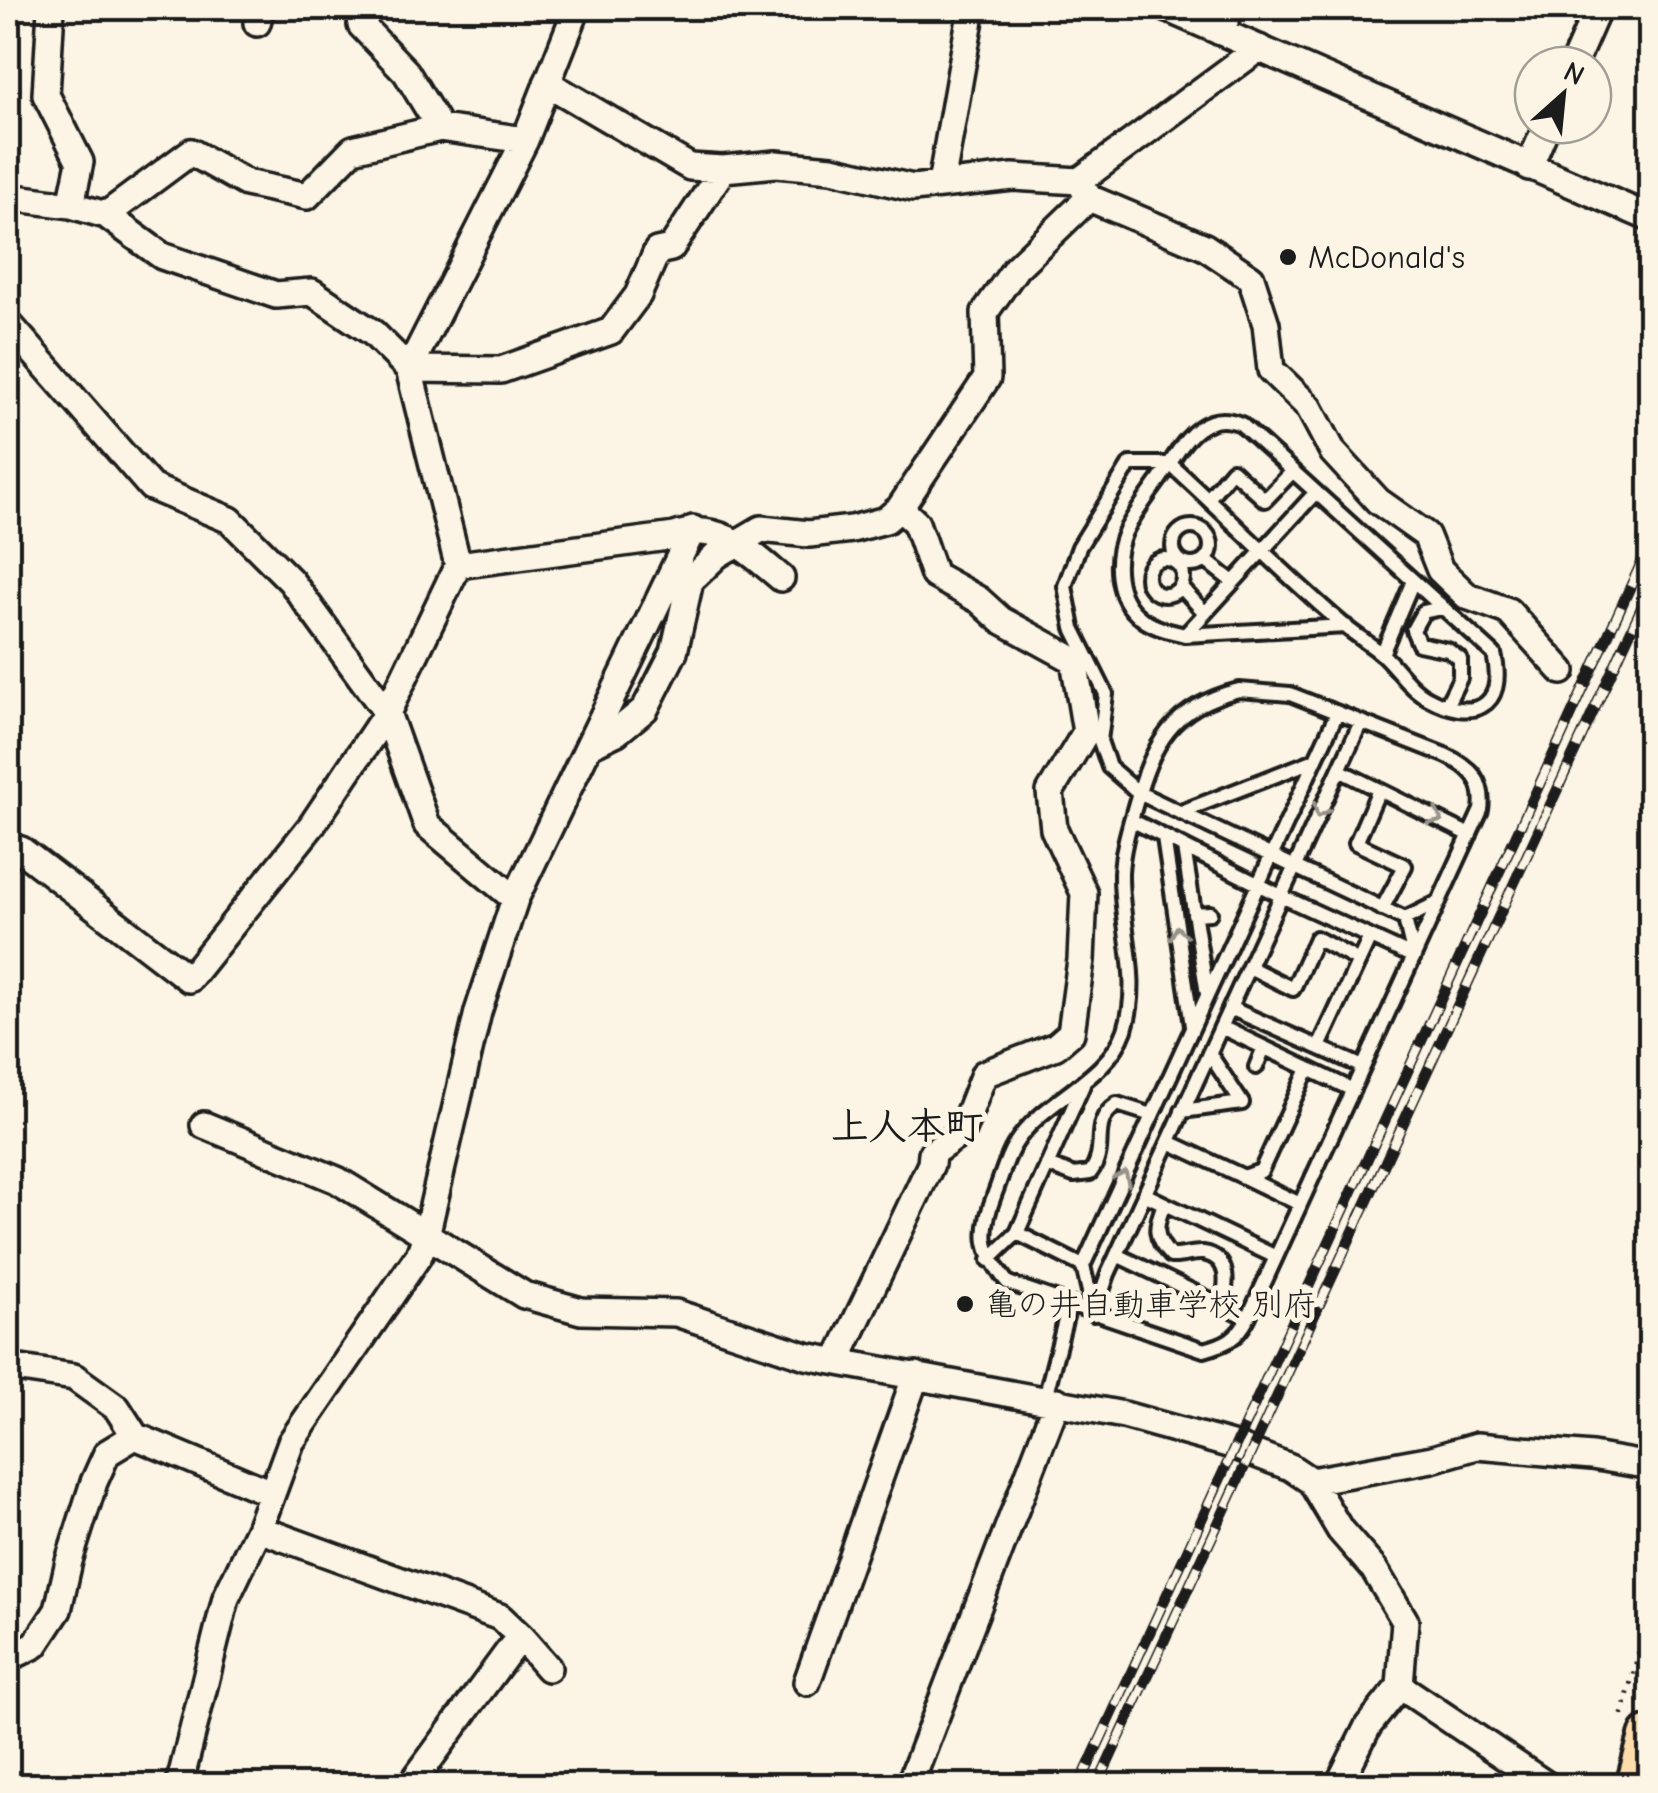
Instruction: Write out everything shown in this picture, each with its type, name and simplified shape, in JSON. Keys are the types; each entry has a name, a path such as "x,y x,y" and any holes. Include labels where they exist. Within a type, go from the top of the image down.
{"highway":[{"path":"1636,1727 1637,1786"}],"street":[{"path":"51,8 46,95 80,162 71,205"},
{"path":"409,369 525,140 576,8"},
{"path":"941,184 972,8"},
{"path":"1166,8 1650,218"},
{"path":"1220,32 1231,8"},
{"path":"1582,45 1598,8"},
{"path":"361,25 406,72 440,128"},
{"path":"592,744 617,732 645,709 674,652 690,581 717,556 761,529 809,534 852,528 886,520 900,508 987,378 985,312 1016,268 1084,190 1259,48"},
{"path":"547,83 690,167 723,169 776,164 832,169 913,188 1014,176 1084,190 1205,246 1251,278 1266,324 1272,370 1309,407 1333,452 1378,501 1426,535 1440,570 1467,596 1508,611 1562,672"},
{"path":"106,216 190,152 246,183 307,196 354,149 440,128 525,140"},
{"path":"1529,167 1538,145"},
{"path":"409,369 501,370 610,331 638,296 657,250 671,248 723,169"},
{"path":"8,197 71,205 106,216 162,256 276,294 312,292 373,333 409,369 458,564 386,713 312,825 189,979 21,850 8,846"},
{"path":"8,323 151,487 230,520 291,581 386,713 427,825 514,899"},
{"path":"837,1361 931,1164 932,1153 961,1133 984,1074 1056,1046 1071,1032 1081,960 1084,893 1054,829 1050,792 1086,732 1074,660 1001,620 979,600 934,575 916,523 900,508"},
{"path":"458,564 675,536 693,529 738,542 781,578"},
{"path":"179,1786 226,1598 259,1529 290,1442 419,1255 478,1012 514,899 693,529"},
{"path":"204,1125 337,1180 524,1295 581,1311 676,1312 806,1356 1051,1399 1235,1446 1290,1467 1311,1481 1340,1530 1374,1569 1404,1621 1400,1686 1368,1726 1338,1786"},
{"path":"8,1368 74,1378 118,1408 135,1436 271,1493"},
{"path":"807,1682 916,1375"},
{"path":"909,1786 1051,1399"},
{"path":"8,1658 35,1644 58,1610 68,1561 94,1482 107,1453 135,1436"},
{"path":"1311,1481 1432,1459 1478,1446 1592,1456 1650,1466"},
{"path":"259,1529 500,1617 548,1668"},
{"path":"410,1786 520,1636"},
{"path":"1400,1686 1548,1786"}],"lane":[{"path":"1346,626 1185,635 1140,618 1123,595 1117,559 1127,528 1170,464 1189,436 1209,422 1230,419 1241,424 1494,654 1499,676 1496,692 1484,706 1466,712 1423,696 1382,654 1346,626 1170,464 1130,464 1079,546 1066,586 1073,628 1106,694 1100,741 1109,767 1138,793 1405,919"},
{"path":"1208,499 1232,470 1265,500 1293,472"},
{"path":"1185,635 1316,492"},
{"path":"1178,562 1154,563 1147,580 1150,587 1171,595 1180,587 1183,575 1178,562 1173,550 1175,536 1184,528 1194,527 1209,538 1211,548 1204,560 1178,562"},
{"path":"1204,560 1234,582"},
{"path":"1382,654 1413,581"},
{"path":"1180,587 1205,613"},
{"path":"1442,608 1423,612 1414,630 1419,644 1448,650 1460,659 1460,678 1446,706"},
{"path":"1262,690 1290,694 1463,763 1476,776 1483,794 1470,835 1248,1318 1240,1333 1227,1344 1204,1350 1008,1283 989,1260 984,1220 1015,1144 1110,1056 1124,1032 1134,984 1121,872 1138,793 1144,769 1167,730 1181,715 1214,696 1262,690"},
{"path":"1094,1314 1082,1266 1337,713"},
{"path":"1094,1314 1144,1194 1361,722"},
{"path":"1181,812 1315,760"},
{"path":"1339,770 1470,835"},
{"path":"1379,790 1356,843 1405,866 1382,908"},
{"path":"1131,820 1281,896 1414,957"},
{"path":"1164,838 1192,1028"},
{"path":"1184,848 1207,995"},
{"path":"1405,919 1439,902"},
{"path":"1194,914 1210,913"},
{"path":"1405,919 1414,957"},
{"path":"1319,1048 1370,937"},
{"path":"1249,967 1294,988 1316,938 1359,961"},
{"path":"1230,1008 1363,1067"},
{"path":"1221,1026 1353,1090"},
{"path":"1256,1067 1264,1048"},
{"path":"1182,1111 1242,1103 1209,1053"},
{"path":"1244,1178 1261,1171 1308,1069"},
{"path":"989,1260 1017,1233 1086,1078"},
{"path":"1047,1165 1074,1175 1090,1173 1100,1160 1099,1126 1103,1113 1116,1104 1152,1115"},
{"path":"1168,1142 1300,1204"},
{"path":"1144,1194 1276,1257"},
{"path":"1164,1204 1156,1224 1156,1237 1171,1256 1205,1253 1217,1260 1228,1274 1227,1290 1220,1305"},
{"path":"1017,1233 1082,1266"},
{"path":"1117,1255 1248,1318"},
{"path":"1051,1399 1069,1305"}],"path":[{"path":"1636,1727 1650,1611"}],"railway":[{"path":"1079,1786 1650,544"},
{"path":"1097,1786 1650,589"}],"place":[{"name":"McDonald's","path":"1288,257"},
{"name":"亀の井自動車学校 別府","path":"965,1304"}],"district":[{"name":"上人本町","path":"907,1126"}]}
